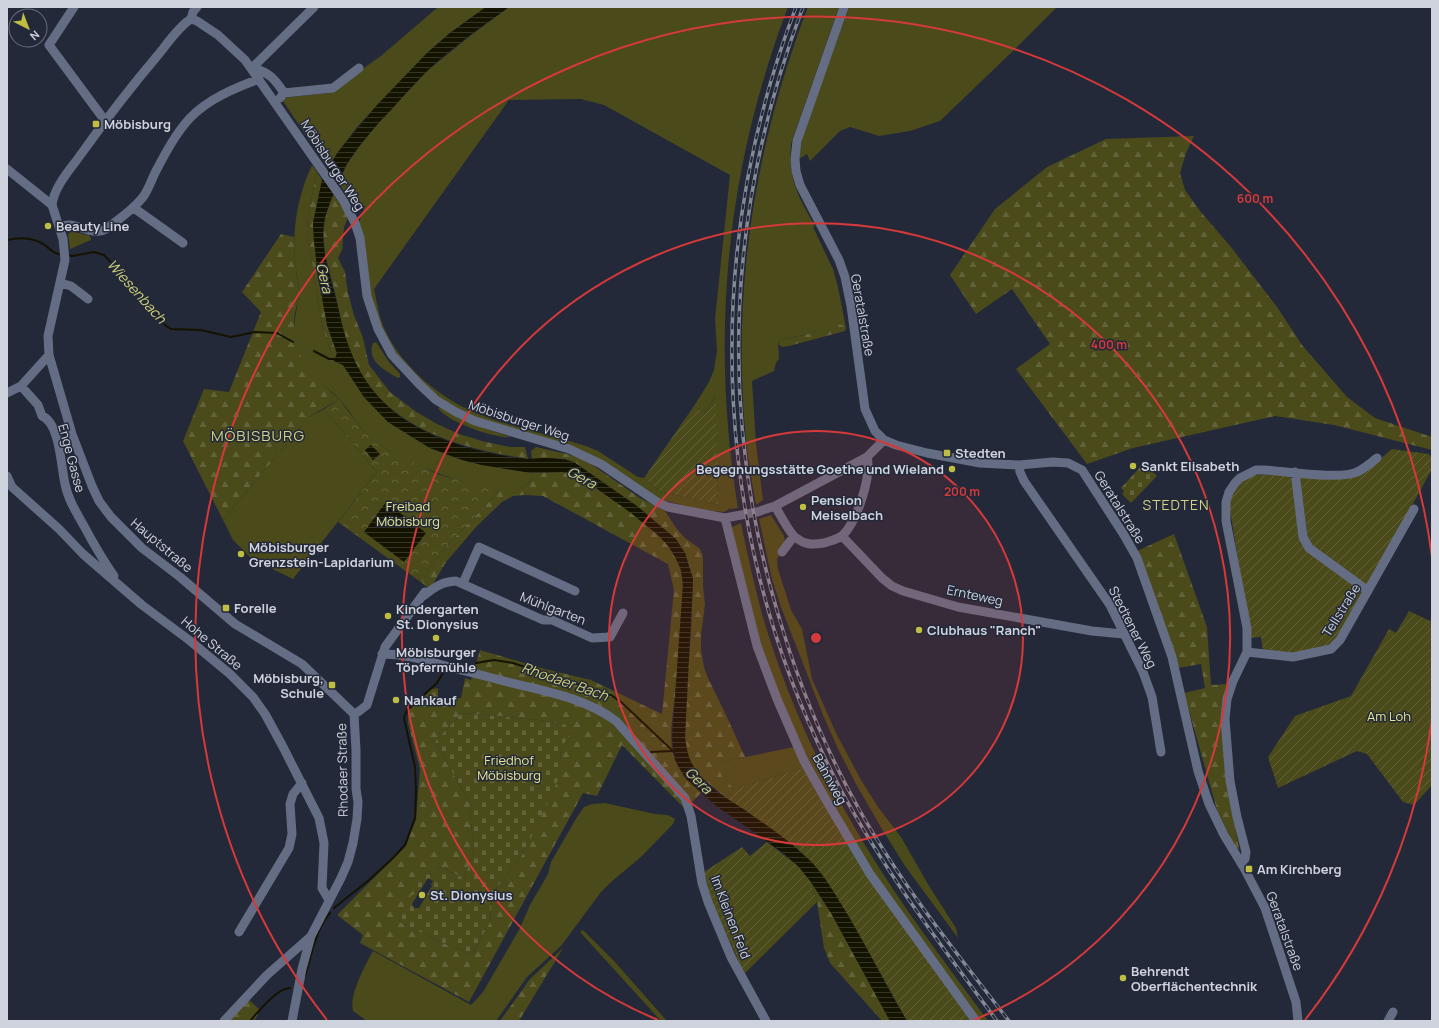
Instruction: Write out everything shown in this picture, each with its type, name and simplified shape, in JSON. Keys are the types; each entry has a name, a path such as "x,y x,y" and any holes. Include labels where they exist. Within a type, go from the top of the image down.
{"street":[{"path":"74,7 49,45 103,118 106,119"},
{"path":"52,205 53,198 61,182 106,119 168,43 191,19 193,12 197,7"},
{"path":"252,68 314,7"},
{"name":"Geratalstraße","path":"844,7 797,141 796,172 800,185 839,260 845,277 852,313 865,409 875,431 884,440 896,445 950,458 980,463 1019,465 1053,462 1068,463 1082,470 1124,535 1136,558 1172,657 1198,771 1209,804 1224,835 1241,862 1265,908 1296,1002 1298,1021"},
{"name":"Möbisburger Weg","path":"191,19 197,21 218,35 236,50 252,68 343,200 355,223 360,238 367,296 381,335 392,355 402,367 436,400 475,421 569,449 601,464 643,494 668,507 725,518 757,512 775,506 867,457 884,440"},
{"path":"252,68 263,70 274,78 284,93"},
{"path":"275,102 284,93 333,88 359,68"},
{"path":"59,227 69,225 96,232 102,232 134,208 144,195 156,169 172,142 190,119 209,103 259,79"},
{"path":"7,169 52,205"},
{"name":"Hauptstraße","path":"52,205 64,239 65,256 48,336 49,355 72,434 99,501 111,517 142,548 180,577 235,624 302,664 354,714"},
{"path":"134,208 183,243"},
{"path":"60,284 71,286 88,299"},
{"path":"7,393 21,386 49,355"},
{"name":"Enge Gasse","path":"21,386 38,405 42,416 48,418 52,426 60,453 65,485 69,498 95,546 115,577 117,583"},
{"path":"775,506 794,536 809,545 832,541 842,536 850,526 862,500 869,463 867,457"},
{"path":"1241,862 1245,859 1246,852 1230,781 1225,719 1229,693 1236,674 1247,652 1247,628 1226,521 1226,502 1229,492 1235,483 1248,473 1256,470 1327,475 1350,474 1357,472 1377,458"},
{"name":"Stedtener Weg","path":"1019,465 1024,481 1110,605 1143,672 1152,697 1161,752"},
{"path":"1294,472 1304,537 1309,548 1368,591"},
{"name":"Hohe Straße","path":"7,476 12,487 59,529 83,554 142,605 225,669 253,697 265,714 319,818 324,843 322,888 329,900"},
{"name":"Tellstraße","path":"1247,652 1293,657 1330,649 1340,640 1414,509"},
{"name":"Bahnweg","path":"725,518 757,646 777,699 804,761 870,874 976,1021"},
{"path":"782,552 794,536"},
{"name":"Ernteweg","path":"842,536 882,578 892,586 903,591 958,607 1092,631 1123,634"},
{"name":"Mühlgarten","path":"462,583 478,547 575,591"},
{"name":"Mühlgarten","path":"354,714 366,705 382,654 388,642 424,593 439,584 456,581 462,583 543,620 552,620 592,638 610,637 623,613"},
{"name":"Im Kleinen Feld","path":"382,654 423,658 548,692 585,703 616,721 685,798 691,816 701,877 708,902 734,962 766,1021"},
{"name":"Rhodaer Straße","path":"292,1021 296,997 311,936 342,878 348,862 357,819 354,714"},
{"path":"240,932 289,848 292,834 290,804 293,794 302,783"},
{"name":"Rhodaer Straße","path":"224,1021 267,975 311,936"},
{"path":"1388,1021 1393,1012"}],"green space":[{"path":"438,7 486,7 450,33 427,53 357,127 328,168 281,98 329,93 382,55"},
{"path":"509,7 788,7 767,68 750,130 738,192 729,254 725,317 725,380 730,444 738,508 729,509 724,512 701,510 658,499 619,472 476,418 438,397 404,365 387,340 373,306 359,222 365,206 352,205 339,183 346,166 358,148 379,122 427,71","holes":["581,99 604,105 730,175 715,319 717,351 714,370 709,382 694,406 705,413 715,396 718,505 659,491 644,478 638,477 598,451 560,438 494,420 452,401 425,381 402,357 392,344 380,315 374,289 509,100"]},
{"path":"808,7 839,7 791,144 791,167 799,196 815,226 813,227 833,269 846,328 843,325 778,341 779,359 776,363 774,371 752,381 756,444 763,500 756,505 747,447 742,384 742,329 745,274 761,165 774,112"},
{"path":"849,7 1057,7 940,121 910,131 879,136 850,127 840,131 810,161 807,154 799,159 803,134"},
{"path":"1194,136 1186,153 1180,173 1185,190 1200,211 1231,247 1277,307 1302,345 1347,397 1375,418 1432,437 1432,450 1334,425 1275,416 1133,448 1087,464 1016,369 1050,344 1012,289 976,314 950,275 995,209 1047,167 1106,139"},
{"path":"312,165 317,172 308,215 307,230 320,314 324,332 334,361 343,365 364,397 388,422 430,448 462,460 482,465 532,473 534,475 533,477 522,488 506,491 490,489 421,467 394,454 366,434 343,404 310,372 297,348 294,335 299,286 295,261 294,236 297,212 303,188"},
{"path":"317,172 322,180 313,223 314,241 327,325 337,354 334,361 324,332 320,314 307,230 308,215"},
{"path":"333,194 347,214 342,250 338,258 345,272 348,293 354,315 363,338 369,365 390,392 415,411 437,424 459,434 510,447 525,447 528,459 478,449 430,433 409,421 389,406 371,388 356,366 349,350 326,259 324,230 326,217"},
{"path":"72,231 90,236 91,240 70,249 68,234"},
{"path":"281,234 294,237 299,292 294,319 294,333 300,355 312,373 339,399 309,417 223,520 183,441 204,389 229,392 261,312 242,292"},
{"path":"837,324 843,325 846,328 845,331 789,346 783,347 779,345 778,341 811,333"},
{"path":"376,342 389,362 400,374 400,377 398,378 388,372 374,360 372,349 373,343"},
{"path":"716,395 718,505 659,491 644,478 694,406 705,413"},
{"name":"Freibad Möbisburg","path":"339,399 362,429 371,438 388,450 437,474 499,491 441,552 431,566 422,583 338,522 377,472 324,409"},
{"path":"440,407 481,427 511,437 494,435 461,424 443,413 438,408"},
{"path":"324,409 377,472 293,579 252,559 233,540 223,520 309,417"},
{"path":"536,447 567,454 579,458 594,466 640,498 665,511 676,528 685,538 700,549 703,556 703,587 705,604 701,636 701,650 704,667 745,757 717,763 722,776 734,789 726,798 700,776 687,754 685,738 686,691 691,632 693,579 685,553 566,459 532,459 531,451"},
{"path":"1392,449 1429,454 1432,458 1432,469 1368,586 1326,557 1308,541 1300,478 1302,476 1326,478 1375,464"},
{"path":"1144,463 1157,476 1131,503 1122,494 1124,491 1121,488"},
{"path":"562,472 575,475 586,481 647,524 668,546 676,558 681,571 683,600 671,734 673,752 677,765 686,778 701,793 685,809 622,745 597,796 583,793 469,1002 360,943 363,935 337,915 406,846 416,819 420,769 408,723 408,711 432,689 438,688 438,699 461,698 465,678 471,680 480,650 545,669 591,680 662,714 674,590 668,564 543,496 524,495 513,496 502,502 477,526 446,562 430,589 422,583 431,566 441,552 499,491 519,489 529,482 533,477 532,473","holes":["462,713 540,720 572,726 561,751 560,758 525,851 492,894 490,922 472,954 438,941 398,921 426,874 437,872 439,867 464,878 474,853 469,801 435,742"]},
{"path":"1287,474 1293,480 1301,541 1364,593 1339,636 1330,646 1297,654 1263,651 1261,637 1250,638 1230,510 1230,500 1239,483 1252,475"},
{"path":"771,515 784,536 785,542 777,560 778,569 791,610 802,629 812,679 836,733 861,780 878,807 901,837 929,886 956,928 958,938 905,866 856,784 838,749 823,715 781,607 772,579 759,519"},
{"path":"741,523 762,614 781,673 804,730 831,786 891,887 988,1021 978,1021 893,904 809,766 734,789 722,776 716,763 799,746 758,645 728,529"},
{"path":"1174,534 1207,627 1211,685 1228,684 1226,780 1239,848 1238,853 1217,810 1184,693 1205,688 1201,664 1178,668 1137,551"},
{"name":"Am Loh","path":"1409,611 1430,621 1432,619 1432,785 1414,805 1403,802 1367,754 1357,751 1278,788 1268,757 1295,716 1351,696 1389,629 1396,633"},
{"name":"Friedhof Möbisburg","path":"462,713 540,720 573,726 561,751 560,758 565,765 525,851 492,894 490,922 472,954 438,941 398,921 418,882 426,874 437,872 439,867 464,878 474,853 469,801 435,742","holes":["428,878 433,881 432,886 419,908 414,908 412,904"]},
{"path":"809,766 871,873 978,1021 907,1021 849,917 817,869 787,841 726,798 734,789"},
{"path":"605,803 655,814 668,815 675,819 673,824 641,857 601,892 561,946 527,977 496,1021 367,1021 353,1011 352,1004 355,988 373,951 471,1005 483,992 520,928 530,905 548,874 551,862 577,817 584,807 592,804"},
{"path":"767,842 798,866 811,882 817,902 744,974 712,901 704,872 742,847 750,856"},
{"path":"811,882 831,913 890,1021 882,1021 830,963 824,948 817,902"},
{"path":"583,930 615,962 667,1021 661,1021 580,932"},
{"path":"563,948 519,1021 500,1021 530,979"},
{"path":"248,999 260,1010 254,1021 229,1021"}],"water":[{"name":"Gera","path":"486,7 509,7 446,54 427,71 373,129 345,167 330,202 323,227 323,243 343,329 349,347 364,378 375,392 401,417 417,427 442,439 484,452 526,459 552,458 574,462 637,506 676,539 685,553 693,579 685,738 690,760 698,773 715,790 798,849 816,867 850,918 907,1021 890,1021 831,913 811,882 798,866 782,852 715,805 685,778 675,760 672,738 683,584 681,569 669,547 659,536 631,513 586,481 575,475 562,472 532,473 482,465 462,460 430,448 388,422 364,397 343,365 334,361 337,353 327,325 318,277 314,241 313,223 322,180 338,152 376,106 427,53 450,33"},
{"path":"371,445 380,454 373,460 365,450"},
{"path":"386,502 426,533 404,562 364,532"}],"waterway":[{"name":"Wiesenbach","path":"7,240 17,238 32,239 41,243 52,251 63,255"},
{"name":"Wiesenbach","path":"67,255 72,256 94,252 104,255 142,295 165,325 171,329 201,330 231,337 255,332 277,333 293,342"},
{"name":"Wiesenbach","path":"314,351 329,359 337,359"},
{"name":"Rhodaer Bach","path":"476,663 494,660 513,663 611,695 621,702 674,752"},
{"name":"Rhodaer Bach","path":"334,908 369,880 405,845 415,818 416,791 415,767 404,718 407,710 437,683 444,671"},
{"path":"651,752 672,751"},
{"name":"Rhodaer Bach","path":"305,976 321,926 330,913"},
{"name":"Rhodaer Bach","path":"250,1021 274,996 279,992 290,988"}],"railway":[{"path":"796,7 765,104 744,203 733,303 733,403 744,503 766,601 798,697 841,790 895,880 997,1021"},
{"path":"803,7 778,82 759,157 746,232 740,308 739,384 746,461 758,537 778,614 794,665 813,715 847,788 876,838 912,892 1009,1021"}],"place":[{"name":"Möbisburg","path":"96,124"},
{"name":"Beauty Line","path":"48,226"},
{"name":"Stedten","path":"947,453"},
{"name":"Sankt Elisabeth","path":"1133,466"},
{"name":"Begegnungsstätte Goethe und Wieland","path":"952,469"},
{"name":"Pension Meiselbach","path":"803,507"},
{"name":"Möbisburger Grenzstein-Lapidarium","path":"241,554"},
{"name":"Forelle","path":"226,608"},
{"name":"Kindergarten St. Dionysius","path":"388,616"},
{"name":"Clubhaus \"Ranch\"","path":"919,630"},
{"name":"Möbisburger Töpfermühle","path":"436,638"},
{"name":"Möbisburg, Schule","path":"332,685"},
{"name":"Nahkauf","path":"396,700"},
{"name":"Am Kirchberg","path":"1249,869"},
{"name":"St. Dionysius","path":"422,895"},
{"name":"Behrendt Oberflächentechnik","path":"1123,978"}],"district":[{"name":"MÖBISBURG","path":"258,435"},
{"name":"STEDTEN","path":"1176,504"}]}
